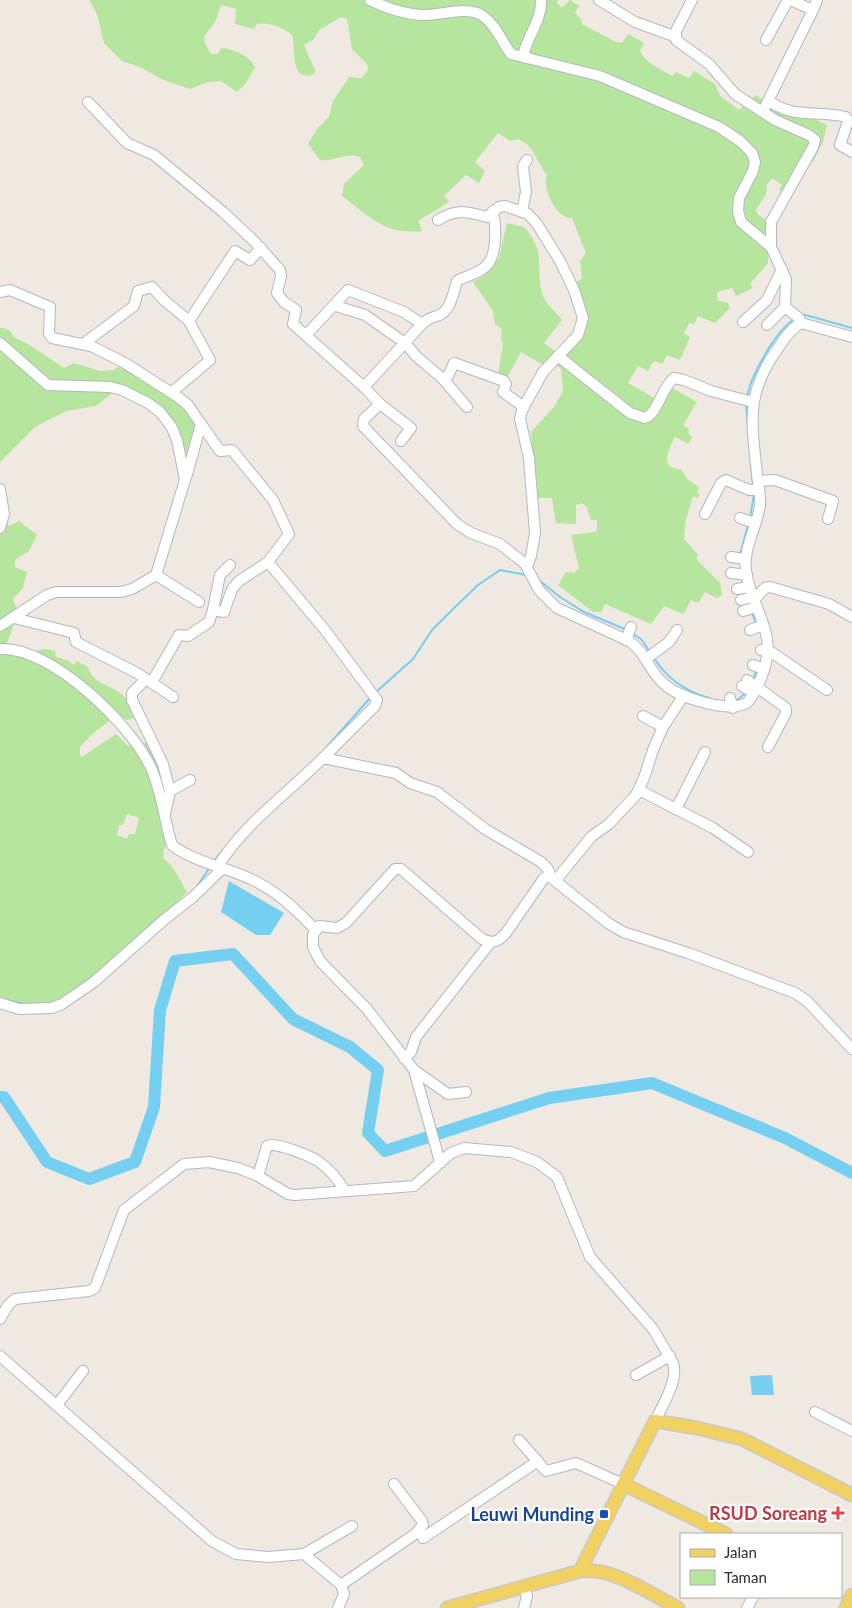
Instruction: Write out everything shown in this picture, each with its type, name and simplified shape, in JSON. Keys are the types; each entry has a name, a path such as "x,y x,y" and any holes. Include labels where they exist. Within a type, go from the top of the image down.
{"main road":[{"path":"580,1571 654,1421 697,1428 742,1439 852,1495"},
{"path":"623,1484 724,1533"},
{"path":"447,1608 580,1571 593,1570 606,1572 678,1608"},
{"path":"846,1608 852,1595"}],"street":[{"path":"370,0 404,13 423,16 472,12 481,14 494,27 511,54 600,76 711,124 740,141 752,153 755,162 753,171 739,198 738,211 742,222 771,247 782,269 786,278 794,315 794,328 768,361 747,401 751,412 755,488 760,506 747,521 738,558 739,574 765,650 828,690"},
{"path":"526,58 524,52 535,26 541,0"},
{"path":"599,0 635,22 674,36 684,47 709,64 735,94 763,110 775,120 809,135 815,140 813,147 771,222 771,247"},
{"path":"674,36 692,0"},
{"path":"763,110 815,5 789,0 766,40"},
{"path":"769,101 781,110 790,112 846,117 848,121 840,146 852,152"},
{"path":"88,102 127,144 154,155 223,212 261,248 280,270 277,293 284,302 296,310 293,324 364,387 380,404 411,428 401,440"},
{"path":"522,211 526,192 523,166 526,160"},
{"path":"438,220 455,211 463,210 487,217 493,211 504,206 522,211 537,224 554,250 574,290 584,318 578,336 543,372 524,407 520,419 529,458 535,533 529,574"},
{"path":"364,387 422,324 429,318 438,316 450,304 457,281 477,273 488,266 493,254 493,211"},
{"path":"190,321 233,253 237,251 250,260 261,248"},
{"path":"742,322 767,300 782,269"},
{"path":"83,344 134,306 138,291 152,287 172,307 190,321 210,360 172,392"},
{"path":"0,292 10,290 50,307 50,336 58,340 83,344 125,363 172,392 188,405 220,451 232,450 273,500 289,534 268,562 239,581 232,589 224,612 213,610"},
{"path":"306,335 336,306 348,290 404,312 422,324"},
{"path":"336,306 365,315 405,343 416,356 443,379 467,407"},
{"path":"767,325 794,315 852,336"},
{"path":"0,343 48,385 122,390 148,403 160,412 171,426 177,440 185,480"},
{"path":"558,356 630,412 645,418 652,414 662,394 674,378 747,401"},
{"path":"443,379 448,376 454,363 506,382 503,392 524,407"},
{"path":"380,404 364,419 363,426 457,524 471,533 500,544 529,574 544,597 557,608 586,624 628,633 640,649 650,657 663,684 684,695 698,695 713,700 746,703 749,686 765,650"},
{"path":"0,626 47,595 56,592 121,592 132,589 156,575 201,424"},
{"path":"705,514 724,480 755,488 775,480 832,500 834,502 828,518"},
{"path":"0,489 4,514 0,528"},
{"path":"0,1003 19,1008 52,1008 62,1004 94,982 165,919 193,897 230,847 246,830 292,790 375,706 377,700 319,623 268,562"},
{"path":"165,814 170,791 163,764 132,700 132,693 149,680 178,635 188,636 207,624 213,610 220,575 230,565"},
{"path":"156,575 199,602"},
{"path":"747,598 765,588 770,588 829,604 852,617"},
{"path":"14,618 74,633 76,642 149,680 173,697"},
{"path":"650,657 669,642 677,630"},
{"path":"0,648 16,649 48,663 87,692 122,724 140,748 151,769 165,814 172,845 186,854 253,880 280,895 315,929"},
{"path":"749,686 786,710 768,747"},
{"path":"554,879 592,836 609,824 639,790 663,727 684,695"},
{"path":"643,716 663,727"},
{"path":"676,809 705,752"},
{"path":"323,758 396,773 410,783 437,792 485,829 541,862 554,879 608,923 623,932 688,953 795,993 808,1001 852,1050"},
{"path":"170,791 190,780"},
{"path":"639,790 713,828 748,852"},
{"path":"466,1092 448,1094 414,1070 368,1009 320,961 313,947 315,929 319,926 337,928 346,923 392,872 398,868 482,939 490,943 499,941 544,878 554,879"},
{"path":"404,1058 411,1052 416,1037 490,943"},
{"path":"414,1070 440,1162"},
{"path":"258,1176 267,1146 276,1144 318,1161 332,1174 344,1190"},
{"path":"0,1319 14,1299 89,1291 95,1288 124,1210 184,1164 208,1162 225,1165 258,1176 291,1195 414,1186 451,1153 464,1148 511,1152 537,1162 557,1177 590,1257 653,1329 670,1356 675,1368 673,1380 654,1421"},
{"path":"0,1356 212,1541 231,1553 268,1557 304,1554 352,1526"},
{"path":"636,1375 670,1356"},
{"path":"57,1405 80,1378 83,1371"},
{"path":"815,1412 852,1431"},
{"path":"519,1440 546,1471 576,1463 623,1484"},
{"path":"423,1538 538,1460"},
{"path":"341,1585 415,1534 423,1526 422,1521 394,1484"},
{"path":"304,1554 341,1585 344,1594 338,1608"},
{"path":"524,1587 527,1596 524,1608"}],"green space":[{"path":"89,0 558,0 557,3 562,8 570,0 579,6 575,13 581,19 582,24 616,42 622,43 628,34 644,43 640,51 654,66 672,76 676,72 689,78 694,71 715,84 720,96 739,110 756,95 771,106 818,117 818,121 827,125 823,142 813,162 808,161 789,195 779,190 782,185 772,178 767,185 766,194 756,210 757,214 768,221 768,263 750,284 753,288 736,296 732,288 717,292 718,301 728,303 730,308 715,323 698,316 694,324 689,323 684,333 690,337 680,360 667,355 662,364 654,361 648,371 638,366 628,383 656,399 660,408 672,388 697,402 683,425 689,429 688,434 692,436 689,444 675,437 668,452 667,462 674,468 681,469 687,479 699,487 697,492 700,495 698,498 693,496 685,523 684,539 698,555 697,560 720,583 722,595 717,598 705,592 698,603 691,600 683,614 664,606 651,624 605,604 601,612 593,612 558,585 566,572 574,573 579,568 571,535 595,532 597,530 597,520 591,520 587,507 582,503 576,505 576,524 556,523 552,498 537,498 531,432 554,407 563,391 561,369 555,364 584,333 588,316 576,283 582,278 580,261 586,253 572,218 561,214 552,202 546,187 547,175 531,149 523,141 517,139 510,141 498,133 475,162 485,171 479,183 466,175 444,196 449,202 418,221 422,231 409,232 388,227 370,217 342,196 344,184 364,165 360,157 350,156 320,160 308,144 317,129 329,117 333,101 349,77 362,78 368,70 367,64 352,49 347,19 341,17 319,30 314,39 304,45 315,71 314,74 306,76 297,69 292,35 280,27 271,24 257,24 254,29 235,24 236,9 221,5 216,20 204,38 207,47 211,54 218,54 221,48 236,51 249,59 255,67 246,83 237,92 221,81 208,82 190,89 161,79 140,67 122,61 104,43 97,14"},
{"path":"507,223 524,227 536,245 543,296 562,320 544,343 556,352 545,366 521,352 507,378 498,374 503,344 501,338 502,329 495,324 493,311 473,282 485,275 499,258"},
{"path":"0,328 10,331 15,338 28,344 64,368 74,363 100,371 114,370 117,367 131,371 189,408 198,426 187,455 182,456 175,430 166,412 150,399 125,388 112,393 96,406 66,411 35,427 0,462"},
{"path":"0,504 7,524 10,526 19,521 37,535 29,551 15,560 15,567 27,572 23,588 13,599 17,609 14,624 4,651 29,655 41,649 55,651 56,657 67,660 74,665 77,661 88,667 98,681 119,692 125,698 131,706 135,718 127,720 118,714 91,735 80,747 80,755 82,757 116,734 128,746 149,742 165,780 155,787 168,843 164,849 163,858 174,869 187,892 120,955 78,989 61,1000 43,1006 0,997","holes":["127,814 139,818 135,834 129,834 127,839 117,835 119,825 123,825"]}],"water":[{"path":"229,881 284,913 270,935 256,935 221,912"},
{"path":"772,1375 774,1395 752,1395 750,1376"}],"waterway":[{"path":"802,314 852,328"},
{"path":"747,397 753,377 765,355 779,334 794,319"},
{"path":"746,404 753,487"},
{"path":"750,518 754,494"},
{"path":"740,555 748,525"},
{"path":"375,693 413,659 432,630 478,585 500,570 526,575"},
{"path":"535,577 560,597 584,612 627,630"},
{"path":"752,612 756,624"},
{"path":"633,634 641,639 650,652"},
{"path":"654,658 677,683 692,692 709,698"},
{"path":"753,679 757,669"},
{"path":"735,702 747,692"},
{"path":"325,749 370,698"},
{"path":"214,861 224,849"},
{"path":"196,888 210,867"},
{"path":"0,1097 4,1097 47,1162 89,1179 135,1162 154,1107 160,1010 175,961 233,954 293,1019 350,1047 378,1070 368,1133 385,1151 549,1098 652,1083 785,1138 852,1173"},
{"path":"7,1000 25,1004"}],"place":[{"name":"RSUD Soreang","path":"838,1513"},
{"name":"Leuwi Munding","path":"604,1514"}]}
